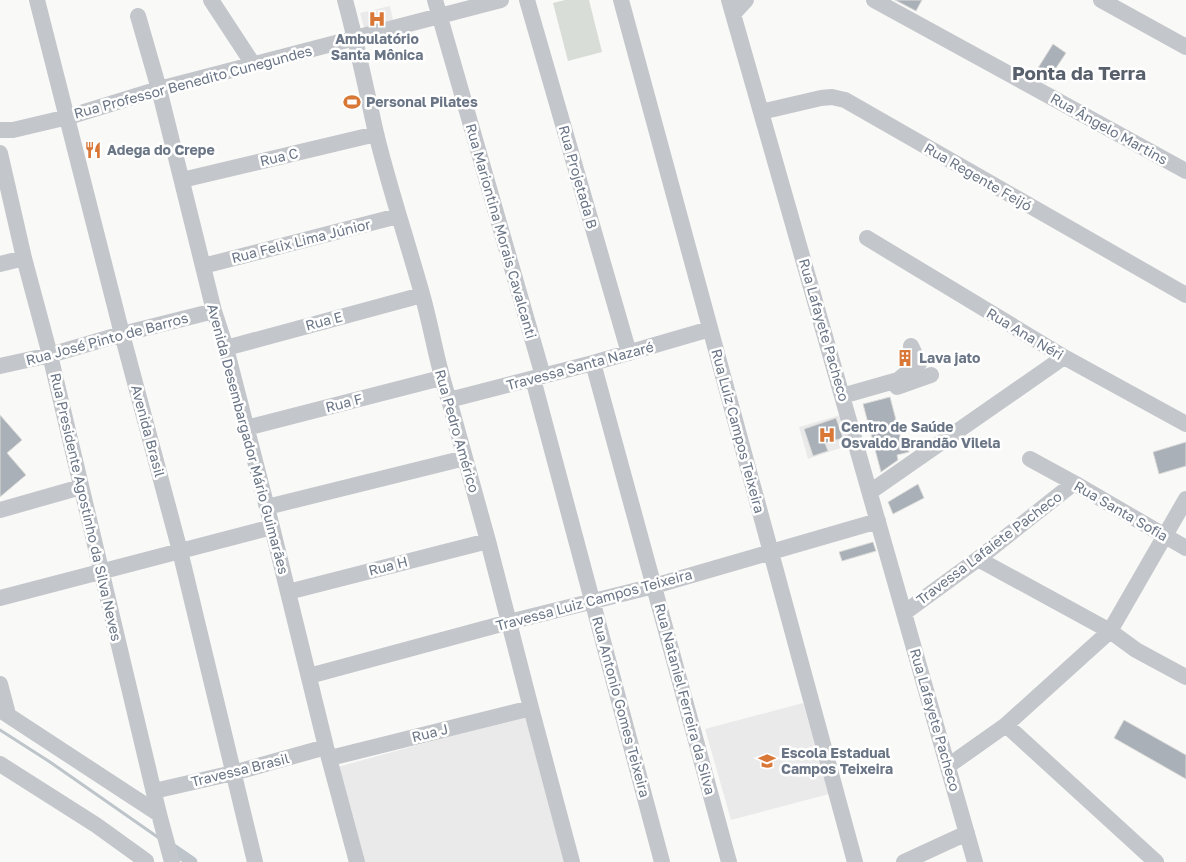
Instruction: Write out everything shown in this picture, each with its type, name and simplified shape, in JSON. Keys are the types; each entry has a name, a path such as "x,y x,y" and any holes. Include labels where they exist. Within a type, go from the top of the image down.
{"street":[{"name":"Avenida Brasil","path":"38,0 122,334 180,551 255,862"},
{"path":"212,0 253,64"},
{"name":"Rua Pedro Américo","path":"345,0 376,134 422,295 441,378 449,400 488,541 572,862"},
{"name":"Rua Mariontina Morais Cavalcanti","path":"435,0 538,378"},
{"name":"Rua Professor Benedito Cunegundes","path":"0,130 13,130 68,117 159,89 501,0"},
{"name":"Rua Projetada B","path":"527,0 629,353"},
{"name":"Rua Luiz Campos Teixeira","path":"621,0 855,862"},
{"path":"731,7 746,0"},
{"name":"Rua Ângelo Martins","path":"874,0 1186,171"},
{"path":"1101,0 1186,47"},
{"name":"Rua Lafayete Pacheco","path":"731,7 975,862"},
{"name":"Avenida Desembargador Mário Guimarães","path":"138,16 159,89 214,311 226,348 357,862"},
{"name":"Rua Regente Feijó","path":"762,112 821,98 832,97 845,100 1186,295"},
{"name":"Rua C","path":"182,180 376,134"},
{"name":"Rua Presidente Agostinho da Silva Neves","path":"0,153 2,175 50,355 171,858"},
{"name":"Rua Felix Lima Júnior","path":"203,266 398,216"},
{"name":"Rua Ana Néri","path":"867,238 1064,357 1186,424"},
{"path":"0,264 24,258"},
{"name":"Rua E","path":"226,348 422,295"},
{"name":"Rua José Pinto de Barros","path":"0,366 50,355 122,334 214,311"},
{"name":"Travessa Santa Nazaré","path":"449,400 538,378 710,329"},
{"path":"844,400 898,380 919,363 911,346"},
{"path":"870,492 1064,357"},
{"name":"Rua Nataniel Ferreira da Silva","path":"593,363 729,862"},
{"path":"844,400 862,400 931,375"},
{"name":"Rua F","path":"246,428 441,378"},
{"name":"Rua Antonio Gomes Teixeira","path":"538,378 592,602 662,862"},
{"path":"267,507 465,458"},
{"name":"Rua Santa Sofia","path":"1030,460 1074,483 1186,548"},
{"name":"Travessa Lafaiete Pacheco","path":"904,613 978,559 1074,483"},
{"path":"0,510 81,487"},
{"path":"948,766 1006,725 1110,631 1186,500"},
{"name":"Travessa Luiz Campos Teixeira","path":"309,676 509,622 654,586 878,521"},
{"path":"0,598 272,527"},
{"name":"Rua H","path":"288,592 488,541"},
{"path":"978,559 1110,631 1136,650 1186,677"},
{"path":"0,684 4,712 159,814"},
{"name":"Rua J","path":"328,752 531,708"},
{"path":"1006,725 1156,862"},
{"name":"Travessa Brasil","path":"154,791 328,752"},
{"path":"0,764 96,825 144,861 171,858"},
{"path":"904,862 967,833"}],"shaded area":[{"path":"565,0 589,0 602,52 568,61 553,3"},
{"name":"Ambulatório Santa Mônica","path":"390,6 394,24 365,32 360,13"},
{"name":"Centro de Saúde Osvaldo Brandão Vilela","path":"847,413 855,443 808,459 799,427"},
{"name":"Escola Estadual Campos Teixeira","path":"803,703 829,794 731,820 705,729"},
{"path":"525,715 564,862 363,862 338,767"}],"building":[{"path":"895,0 922,0 916,11"},
{"path":"1053,44 1066,53 1046,83 1033,76"},
{"path":"890,397 902,443 906,442 909,452 897,455 898,460 881,472 863,404"},
{"path":"0,415 22,440 7,453 26,475 0,497"},
{"path":"836,418 843,438 825,443 828,451 813,456 804,429"},
{"path":"1186,442 1186,466 1159,474 1153,452"},
{"path":"918,484 924,498 893,514 888,502"},
{"path":"873,542 876,551 842,561 839,552"},
{"path":"1124,720 1186,755 1186,779 1114,738"}],"waterway":[{"path":"0,730 50,762 159,838"},
{"path":"173,849 192,862"}],"place":[{"name":"Ambulatório Santa Mônica","path":"377,19"},
{"name":"Personal Pilates","path":"352,102"},
{"name":"Adega do Crepe","path":"93,150"},
{"name":"Lava jato","path":"905,358"},
{"name":"Centro de Saúde Osvaldo Brandão Vilela","path":"827,435"},
{"name":"Escola Estadual Campos Teixeira","path":"767,761"}],"district":[{"name":"Ponta da Terra","path":"1079,73"}]}
